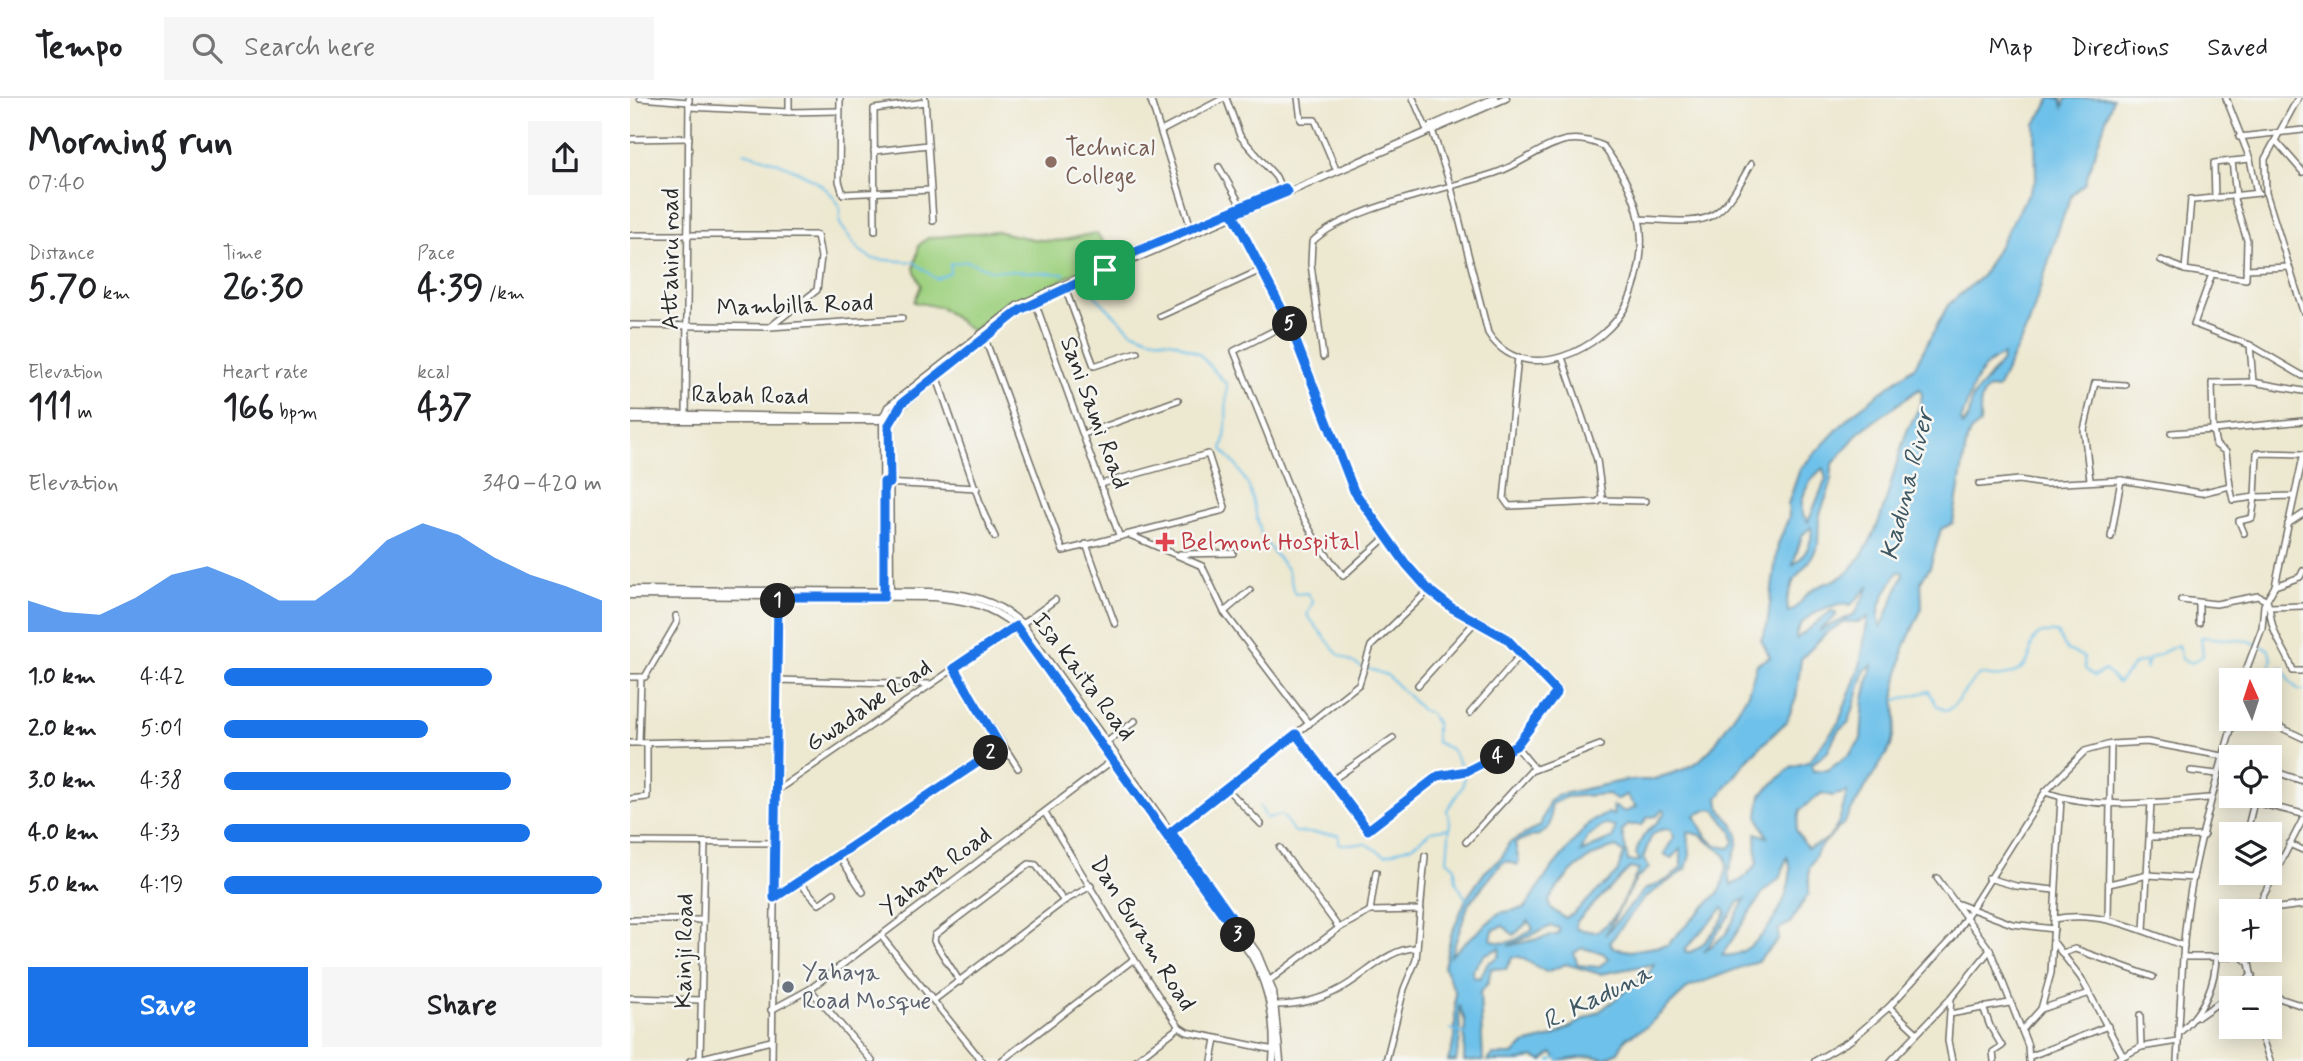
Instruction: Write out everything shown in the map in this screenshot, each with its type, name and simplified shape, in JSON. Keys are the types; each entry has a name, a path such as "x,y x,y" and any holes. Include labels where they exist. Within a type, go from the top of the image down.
{"main road":[{"path":"870,419 883,418 896,411 984,336 1035,302 1191,228 1365,157 1495,98"},
{"path":"1429,129 1506,98"},
{"path":"870,419 1017,306 1233,214 1335,167 1365,157"},
{"path":"887,595 887,429 883,418 888,407"},
{"path":"887,429 896,411"},
{"name":"Rabah Road","path":"630,414 686,418"},
{"path":"870,419 887,429"},
{"name":"Rabah Road","path":"630,420 870,419"},
{"path":"869,592 887,580"},
{"path":"887,580 898,592"},
{"name":"Isa Kaita Road","path":"630,593 869,592 887,595 898,592 976,596 1001,607 1019,625 1108,741 1116,758 1240,933 1264,981 1270,1005 1273,1061"},
{"name":"Isa Kaita Road","path":"630,593 934,597 975,602 1019,625 1171,832 1270,980 1280,1061"}],"street":[{"path":"640,98 789,112 839,111"},
{"path":"789,98 789,112"},
{"path":"840,98 839,181 843,194 932,190"},
{"path":"1150,98 1191,228"},
{"path":"1161,131 1225,98 1240,136 1284,190"},
{"path":"1298,98 1301,120 1315,120 1335,167"},
{"path":"1323,357 1311,264 1312,242 1322,231 1353,216 1451,187 1501,171 1565,141 1581,139 1603,146 1613,159 1640,219 1641,250 1627,303 1600,337 1562,358 1538,362 1518,357 1494,344 1488,333 1451,187 1429,129 1413,98"},
{"path":"2226,98 2239,137 2250,159 2257,193"},
{"path":"2298,98 2282,132 2265,159 2266,193 2303,309"},
{"path":"875,232 874,109 925,100 933,221"},
{"name":"Attahiru road","path":"686,418 689,102"},
{"path":"2292,112 2303,111"},
{"path":"2239,137 2303,130"},
{"path":"630,139 689,138"},
{"path":"2276,141 2303,172"},
{"path":"874,151 928,145"},
{"path":"2215,198 2214,163 2250,159"},
{"path":"2161,260 2185,270 2246,279 2247,240 2235,197 2232,161"},
{"path":"1640,219 1682,221 1710,218 1731,201 1751,164"},
{"path":"1219,166 1242,207"},
{"path":"2185,270 2192,200 2266,193"},
{"path":"1233,214 1289,323 1343,470 1354,491 1386,537 1429,590 1452,608 1506,638 1557,691 1516,746 1467,771 1438,776 1368,830 1296,734"},
{"path":"630,235 817,235 821,257 817,290 770,327"},
{"path":"2246,269 2289,267"},
{"path":"1160,316 1261,270"},
{"path":"2213,274 2194,324 2250,345 2303,376"},
{"path":"1065,288 1094,366 1137,352"},
{"name":"Sani Sami Road","path":"1035,302 1119,535"},
{"name":"Mambilla Road","path":"630,325 770,327 902,318"},
{"path":"1289,323 1234,351 1278,466 1318,544 1343,576 1386,537"},
{"path":"984,336 1061,549 1065,551 1224,510 1226,504 1208,454 1101,484"},
{"path":"2250,345 2253,382"},
{"path":"1518,357 1505,503 1509,506 1600,500 1645,501"},
{"path":"1562,358 1597,460 1603,492 1600,500"},
{"path":"936,375 995,537"},
{"path":"2294,496 2233,500 2226,452 2216,445 2213,429 2212,383 2253,382 2303,391"},
{"path":"2090,480 2084,430 2095,383 2125,385"},
{"path":"1084,434 1178,400"},
{"path":"2171,433 2303,421"},
{"path":"2245,533 2239,521 2252,518 2257,453 2303,456 2275,586 2263,611 2262,628 2247,668"},
{"path":"1979,484 2019,480 2044,484 2121,480 2201,493 2230,486"},
{"path":"2111,537 2121,480"},
{"path":"887,483 976,488"},
{"path":"2288,524 2303,514"},
{"path":"1129,535 1202,566 1224,612 1309,724"},
{"path":"1086,544 1115,624"},
{"path":"1176,554 1233,553"},
{"path":"2275,586 2300,577 2303,571"},
{"path":"1224,612 1251,590"},
{"path":"1171,832 1359,684 1371,646 1429,590"},
{"path":"2181,600 2216,604 2258,596 2268,604 2303,606"},
{"path":"772,1061 778,597"},
{"name":"Gwadabe Road","path":"776,791 1055,600"},
{"path":"2199,603 2199,623"},
{"path":"2268,604 2272,625 2281,647 2289,654 2294,671 2303,671"},
{"path":"630,677 645,677 677,622 676,616"},
{"path":"1418,685 1476,621"},
{"path":"1470,713 1522,653"},
{"path":"954,668 1001,747 1018,768"},
{"path":"639,743 641,677"},
{"path":"777,680 933,684"},
{"path":"1108,741 1135,722"},
{"path":"2282,728 2303,738"},
{"path":"1331,781 1393,738"},
{"path":"630,743 776,740"},
{"path":"1815,1061 1851,1040 1889,1007 1954,936 1970,906 2045,793 2085,751 2111,744 2147,742 2219,754"},
{"path":"630,799 647,797 647,743"},
{"path":"2108,919 2111,744"},
{"path":"1466,842 1535,769 1600,745"},
{"path":"1516,746 1535,769"},
{"path":"774,898 1001,747"},
{"name":"Yahaya Road","path":"771,1010 810,989 1116,758"},
{"path":"2177,1061 2185,920 2204,836 2209,798 2219,769"},
{"path":"2190,771 2217,774"},
{"path":"2282,774 2303,781"},
{"path":"1227,789 1261,824"},
{"path":"2045,793 2061,798 2110,803 2209,798"},
{"path":"2022,1030 2041,1009 2048,990 2055,944 2054,890 2061,798"},
{"path":"2249,822 2254,802 2303,814"},
{"path":"2144,930 2152,836 2151,803"},
{"name":"Dan Buram Road","path":"1045,813 1134,960 1180,1027 1216,1039 1274,1050"},
{"path":"2261,899 2303,819"},
{"path":"2152,836 2204,836"},
{"path":"630,842 774,843"},
{"name":"Kainji Road","path":"700,1058 705,844"},
{"path":"2289,844 2303,850"},
{"path":"1280,848 1339,928"},
{"path":"839,856 863,892"},
{"path":"1386,1061 1404,989 1414,968 1425,856"},
{"path":"960,982 934,941 935,935 1029,864 1036,865 1064,901"},
{"path":"1370,911 1376,872"},
{"path":"2109,884 2148,875 2194,878"},
{"path":"1937,878 1990,950 2022,1030 2030,1058 2108,1026"},
{"path":"1988,878 2016,886 2054,890"},
{"path":"798,881 819,904 834,893"},
{"path":"934,1000 1064,901 1091,886"},
{"path":"1956,903 2012,923 2054,929"},
{"path":"2282,907 2302,904"},
{"path":"1270,980 1339,928 1370,911 1421,910"},
{"path":"2054,919 2079,916 2108,919 2183,946"},
{"path":"630,920 703,920"},
{"path":"881,936 982,1061"},
{"path":"2055,944 2090,993 2123,1056"},
{"path":"1275,1005 1291,1005 1338,990 1396,952 1417,948"},
{"path":"2062,953 2075,949 2153,977"},
{"path":"1891,1061 1951,998 1990,950"},
{"path":"2183,957 2216,957 2214,982 2196,1018"},
{"path":"1000,1061 1134,960"},
{"path":"2247,962 2252,975"},
{"path":"810,989 872,1061"},
{"path":"2041,1009 2090,993"},
{"path":"630,998 701,1000"},
{"path":"1951,998 1948,1041 1952,1061"},
{"path":"2282,999 2303,1006"},
{"path":"2178,1034 2219,1002"},
{"path":"1950,1014 2009,1003"},
{"path":"1889,1007 1917,1032"},
{"path":"1983,1007 2002,1046 1993,1052 1994,1061"},
{"path":"2140,1015 2141,1047"},
{"path":"1135,1061 1180,1027"},
{"path":"843,1029 872,1061"},
{"path":"1212,1061 1216,1039"},
{"path":"2262,1039 2270,1061"},
{"path":"690,1061 771,1041"},
{"path":"2114,1061 2141,1047 2178,1041"}],"green space":[{"path":"996,231 1047,241 1097,234 1105,244 1104,257 1049,287 1016,301 972,331 940,307 914,302 921,286 914,269 919,245 928,238"}],"water":[{"name":"Kaduna River","path":"2051,98 2061,98 2063,107 2066,98 2113,98 2085,183 2072,194 2060,225 2029,324 1997,389 1989,388 1985,392 1980,405 1980,424 1970,432 1967,440 1953,523 1941,529 1930,567 1921,581 1922,608 1904,648 1895,691 1896,722 1891,746 1843,824 1819,848 1809,869 1809,893 1790,923 1779,929 1778,940 1758,961 1689,987 1646,1027 1626,1038 1618,1052 1605,1059 1593,1056 1559,1061 1552,1053 1543,1061 1533,1057 1522,1061 1487,1061 1493,1055 1513,1055 1524,1044 1552,1037 1600,1011 1649,973 1654,964 1600,974 1566,964 1546,972 1520,957 1512,957 1506,969 1491,968 1488,983 1480,992 1483,1061 1464,1061 1465,1021 1459,1005 1460,1039 1456,1061 1448,1061 1455,1038 1455,992 1444,967 1451,935 1466,899 1485,872 1502,857 1509,843 1540,826 1549,802 1557,795 1627,780 1651,780 1685,769 1699,761 1712,748 1747,696 1757,664 1770,657 1761,640 1767,626 1778,544 1789,517 1788,504 1800,469 1851,415 1915,366 1948,305 1982,276 2036,180 2035,124","holes":["2003,355 2002,361 1972,398 1969,416 1963,425 1961,420 1980,374 1993,360","1919,389 1922,394 1900,451 1878,524 1861,557 1849,571 1815,588 1788,612 1787,600 1794,580 1811,559 1818,545 1819,517 1831,484 1832,465 1859,432","1823,468 1826,479 1808,522 1804,516 1802,501 1812,479","1811,527 1810,543 1805,553 1793,565 1802,535","1898,572 1902,572 1903,576 1881,628 1880,606","1870,585 1855,614 1819,631 1836,616 1836,612 1831,611 1796,639 1802,624 1816,612 1843,604 1851,605","1868,617 1860,666 1838,724 1808,762 1791,767 1761,795 1758,816 1767,837 1756,833 1757,864 1743,879 1732,885 1729,874 1738,837 1721,809 1718,798 1749,758 1787,721 1796,698 1801,659 1826,633 1845,622 1860,622","1872,665 1864,699 1861,739 1850,754 1828,770 1813,771 1812,764 1828,751 1837,732 1849,722 1865,670","1847,792 1840,819 1826,839 1807,848 1796,830 1800,810 1822,793 1832,796","1609,794 1616,800 1626,795 1636,807 1625,812 1613,806 1614,815 1608,813 1589,823 1551,869 1525,908 1499,913 1451,955 1469,903 1501,864 1506,861 1517,865 1519,861 1515,844 1545,831 1550,823 1552,804 1566,797","1709,809 1715,810 1732,832 1734,842 1730,848 1711,841 1695,815","1662,810 1665,811 1642,838 1636,854 1640,861 1628,861 1622,831 1628,825 1642,825 1648,817 1657,816","1605,824 1615,827 1613,838 1581,852 1587,838","1670,829 1674,837 1664,854 1671,858 1681,849 1681,868 1667,880 1644,890 1605,935 1621,906 1595,932 1576,929 1576,922 1630,868 1639,870 1623,903 1637,878 1649,868 1643,858 1654,834","1688,832 1700,835 1725,855 1727,865 1721,890 1667,945 1630,951 1613,948 1610,942 1643,899 1686,869 1690,855","1616,847 1624,853 1617,873 1573,914 1565,918 1550,908 1549,901 1577,867 1595,855","1787,857 1789,885 1774,920 1749,947 1735,954 1722,955 1764,891 1779,879","1745,899 1726,934 1704,952 1739,902","1723,908 1726,912 1709,937 1697,948 1686,952 1685,949","1529,921 1533,929 1507,942 1491,939 1493,930 1503,926 1514,935","1551,926 1559,928 1559,934 1508,946","1500,948 1499,956 1487,964 1480,978 1473,977 1472,971 1485,954","1582,948 1603,953 1609,959 1598,967 1578,965 1574,953"]}],"waterway":[{"path":"744,152 784,165 825,188 840,208 840,224 858,249 872,259 914,262 936,279 950,273 950,264 967,261 990,270 1065,274"},
{"path":"1083,284 1131,331 1150,338 1175,342 1199,354 1227,385 1226,425 1222,449 1249,487 1262,538 1287,569 1295,594 1307,593 1313,602 1307,615 1338,654 1361,667"},
{"path":"1896,700 1929,691 1937,706 1947,711 1980,674 2001,676 2020,669 2029,658 2034,639 2045,633 2057,633 2067,650 2084,657 2085,669 2094,676 2105,670 2118,683 2135,664 2145,661 2146,669 2149,659 2178,645 2182,659 2192,663 2203,656 2201,637 2249,641 2268,649 2272,659 2269,671 2283,667 2290,682 2303,690"},
{"path":"1366,668 1387,675 1422,710 1430,714 1436,722 1436,742 1451,749 1463,769"},
{"path":"1464,775 1463,786 1447,810 1450,822 1447,860 1455,867 1456,882 1466,899"},
{"path":"1260,806 1266,818 1282,815 1294,832 1339,835 1339,844 1366,844 1385,855 1414,845 1431,831 1450,828"},
{"path":"1451,1029 1467,1035"},
{"path":"1550,1061 1556,1058 1561,1061"}],"place":[{"name":"Technical College","path":"1051,162"},
{"name":"Belmont Hospital","path":"1165,542"},
{"name":"Yahaya Road Mosque","path":"788,987"}],"route":[{"path":"1285,188 1287,192 1233,214 1304,356 1343,470 1354,491 1406,564 1429,590 1452,608 1506,638 1557,692 1516,746 1467,771 1438,776 1368,830 1296,734 1171,832 1242,932 1238,935 1016,626 954,668 1001,747 774,898 778,597 884,597 884,482 890,483 889,425 893,415 902,403 1020,310 1105,270 1103,266 1285,188"}],"water label":[{"name":"R. Kaduna","path":"1597,998"}]}
